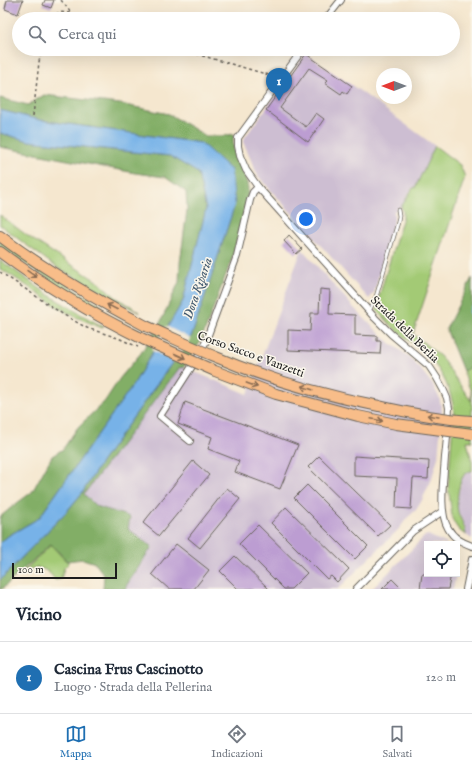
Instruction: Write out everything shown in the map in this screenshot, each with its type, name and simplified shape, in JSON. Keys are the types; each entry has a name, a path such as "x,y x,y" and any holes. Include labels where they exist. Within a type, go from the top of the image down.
{"main road":[{"name":"Corso Sacco e Vanzetti","path":"0,236 60,278 103,303 146,326 215,357 319,392 399,411 472,421"},
{"path":"0,252 48,286 143,344 283,396 358,416 396,424 472,434"}],"street":[{"path":"332,12 341,0"},
{"name":"Strada della Berlia","path":"298,56 238,138 240,156 250,176 258,187 369,311 391,334 429,366 437,378 447,398 449,408 443,492 444,520 448,529 457,540 472,546"},
{"path":"190,441 160,416 198,357 205,343 237,256 250,200 253,192 258,187"},
{"path":"356,589 413,531 443,511"},
{"path":"466,589 472,559"}],"lane":[{"path":"369,311 376,297 398,222 398,210"}],"path":[{"path":"61,0 70,12"},
{"path":"33,116 40,56"},
{"path":"204,56 282,78"},
{"path":"0,272 64,315 87,328 143,344"}],"shaded area":[{"path":"305,56 309,56 435,146 415,188 412,188 401,207 394,211 394,220 374,293 369,299 258,176 243,142"},
{"path":"302,249 354,308 389,342 408,356 421,370 433,385 439,397 442,410 438,457 431,481 421,502 399,529 338,589 126,589 126,586 152,547 128,529 130,517 96,506 84,494 180,366 248,394"},
{"path":"472,471 472,539 466,535 465,527 458,511 457,499 462,479 466,473"},
{"path":"428,535 441,541 424,541 424,577 455,577 453,589 372,589 425,536"}],"green space":[{"path":"44,95 120,104 169,114 206,136 234,134 233,141 235,153 248,185 248,193 233,256 201,341 183,368 180,367 84,494 96,506 130,517 128,529 152,547 126,586 126,589 103,589 104,575 95,563 83,559 67,561 51,544 2,589 0,589 0,580 67,511 82,493 102,461 192,335 235,204 200,143 40,120 0,110 0,98 28,105"},
{"path":"0,133 29,141 170,156 198,173 206,209 183,301 135,382 39,518 8,536 0,543 0,517 32,492 52,456 63,449 78,427 105,401 120,378 141,353 161,321 179,282 187,210 186,192 165,177 135,173 0,147"},
{"path":"435,146 460,165 465,177 413,334 441,357 471,401 471,392 463,371 472,366 472,441 467,441 472,462 472,471 466,473 461,480 457,503 458,512 466,535 460,531 453,520 448,488 454,410 451,396 434,363 418,347 393,328 377,310 378,300 403,217 401,207 413,188 415,188"},
{"path":"0,215 29,237 98,282 117,298 140,313 59,269 0,225"},
{"path":"0,241 103,307 100,311 62,288 0,246"},
{"path":"0,260 49,295 104,327 102,328 76,317 56,306 0,269"},
{"path":"472,278 472,366 463,371 446,329"},
{"path":"51,545 67,562 70,562 64,568 61,579 55,580 48,572 40,568 32,568 22,573"}],"water":[{"name":"Dora Riparia","path":"0,110 40,120 201,143 231,170 235,204 192,335 102,461 82,493 67,511 0,580 0,543 8,536 39,518 135,382 183,301 206,209 198,173 170,156 29,141 0,133"}],"pier":[{"path":"166,326 191,339 175,362 151,350"}],"building":[{"path":"7,0 23,0 19,12 13,12 5,9"},
{"path":"45,0 54,0 51,8 43,5"},
{"path":"305,56 309,56 352,86 347,94 343,91 341,94 325,83 328,80 309,68 280,108 306,127 316,113 324,119 308,142 266,110"},
{"path":"289,235 302,249 296,254 284,241"},
{"path":"320,289 330,290 329,314 355,315 355,335 377,336 377,341 381,341 380,354 288,350 288,330 310,331 311,313 319,313"},
{"path":"185,402 298,445 280,489 235,472 239,461 208,449 212,437 178,424"},
{"path":"319,456 390,525 378,536 308,467"},
{"path":"354,456 429,461 428,479 413,478 411,509 396,508 397,478 354,476"},
{"path":"193,461 209,475 159,536 143,523"},
{"path":"307,485 368,546 355,559 294,498"},
{"path":"227,488 240,499 200,548 188,538"},
{"path":"286,507 349,569 337,582 331,576 327,579 271,523"},
{"path":"258,525 307,573 291,589 284,589 239,544"},
{"path":"176,544 209,570 194,589 169,589 152,574"},
{"path":"235,556 269,589 238,589 220,571"},
{"path":"422,574 424,574 424,577 450,577 448,589 420,589"},
{"path":"392,579 402,589 382,589"}],"waterway":[{"path":"472,306 470,311 472,334"}],"place":[{"name":"Cascina Frus Cascinotto","path":"279,101"}]}
